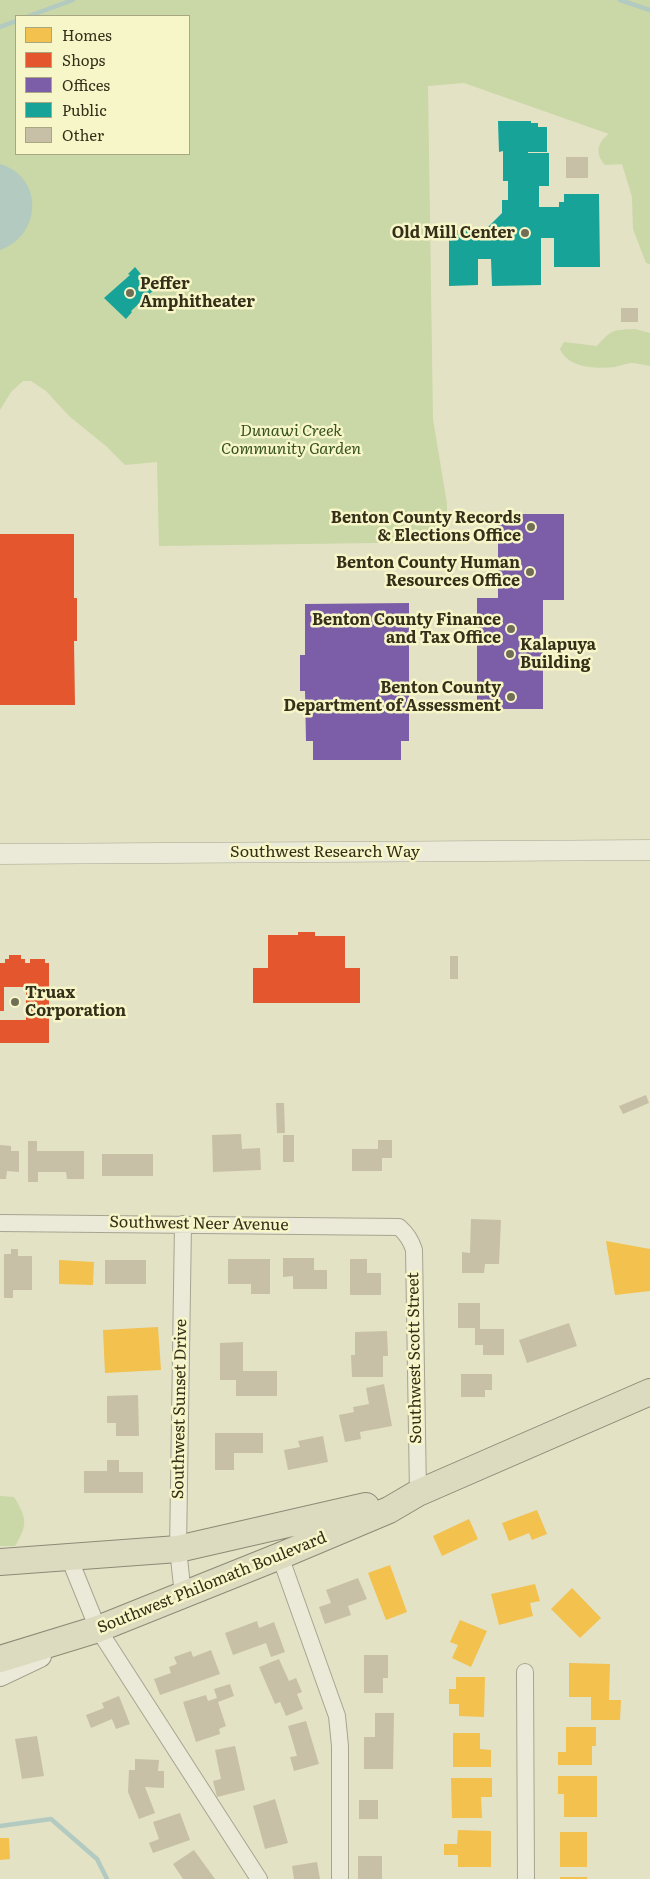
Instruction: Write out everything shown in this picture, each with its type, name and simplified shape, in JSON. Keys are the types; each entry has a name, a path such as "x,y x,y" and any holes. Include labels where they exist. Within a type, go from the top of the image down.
{"highway":[{"name":"Southwest Philomath Boulevard","path":"0,1659 98,1629 280,1556 389,1510 418,1493 650,1392"},
{"name":"Southwest Philomath Boulevard","path":"0,1562 178,1549 418,1493"}],"main road":[{"path":"0,1675 98,1629"}],"street":[{"name":"Southwest Research Way","path":"0,854 650,850"},
{"name":"Southwest Neer Avenue","path":"0,1223 399,1227"},
{"name":"Southwest Sunset Drive","path":"182,1224 178,1549 183,1595"},
{"name":"Southwest Scott Street","path":"399,1227 412,1242 414,1250 418,1493"},
{"path":"280,1556 337,1716 340,1746 340,1879"},
{"path":"67,1558 72,1565 98,1629 259,1879"},
{"path":"525,1672 526,1879"}],"green space":[{"name":"Dunawi Creek Community Garden","path":"0,0 650,0 650,264 646,263 633,229 632,197 622,164 605,165 600,157 600,144 609,134 464,83 428,86 433,419 447,504 447,542 159,546 157,462 125,465 106,446 69,416 46,391 31,381 23,381 11,392 0,410"},
{"path":"635,329 650,333 650,366 630,363 608,368 583,366 569,360 560,349 564,342 597,346 610,333"},
{"path":"0,1496 14,1497 23,1516 24,1527 15,1546 0,1546"}],"shaded area":[{"path":"0,164 14,171 24,181 30,193 32,206 30,220 24,232 14,243 0,250"}],"building: Homes":[{"path":"606,1241 650,1249 650,1291 615,1295"},
{"path":"59,1260 94,1262 93,1285 59,1284"},
{"path":"158,1327 161,1370 105,1373 103,1330"},
{"path":"537,1510 547,1534 532,1540 529,1533 509,1541 502,1523"},
{"path":"469,1519 478,1539 442,1556 433,1536"},
{"path":"390,1565 407,1612 386,1620 368,1573"},
{"path":"535,1584 540,1601 530,1603 533,1616 499,1625 491,1594"},
{"path":"572,1588 601,1618 580,1638 551,1609"},
{"path":"460,1620 487,1631 471,1667 452,1658 458,1645 450,1642"},
{"path":"569,1663 610,1664 609,1700 621,1700 620,1720 591,1720 591,1697 569,1697"},
{"path":"456,1677 485,1677 484,1717 459,1716 459,1704 449,1704 449,1689 456,1689"},
{"path":"566,1727 596,1727 596,1746 592,1746 592,1765 558,1765 558,1752 566,1752"},
{"path":"453,1733 480,1733 480,1749 491,1750 491,1767 453,1767"},
{"path":"558,1776 597,1776 597,1817 564,1817 564,1794 558,1794"},
{"path":"451,1778 492,1778 492,1797 481,1797 482,1818 452,1818"},
{"path":"458,1830 491,1831 491,1867 458,1867 458,1855 444,1855 444,1844 457,1844"},
{"path":"560,1832 587,1832 587,1867 560,1867"},
{"path":"0,1838 9,1838 10,1859 0,1860"},
{"path":"560,1877 587,1877 587,1879 560,1879"}],"building: Shops":[{"path":"0,534 74,534 74,598 77,598 77,641 74,641 75,705 0,705"},
{"path":"298,932 315,932 315,936 345,936 345,968 360,968 360,1003 253,1003 253,968 268,968 268,935 298,935"},
{"path":"9,955 21,955 21,959 25,959 25,963 30,963 30,959 45,959 45,963 49,963 49,1043 0,1043 0,1020 26,1020 26,987 4,987 4,1011 0,1011 0,963 5,963 5,959 9,959"}],"building: Offices":[{"name":"Kalapuya Building","path":"498,514 564,514 564,600 543,600 543,709 477,709 477,598 498,598"},
{"path":"409,603 409,741 401,741 401,760 313,760 313,741 306,741 305,691 300,691 300,655 305,655 305,604"}],"building: Public":[{"path":"498,121 531,121 531,123 538,123 538,127 547,127 547,152 528,152 549,153 549,186 539,186 539,207 559,207 559,202 564,202 564,194 599,194 600,267 554,267 554,238 541,238 541,285 492,286 491,259 478,259 478,285 449,286 449,230 488,230 487,228 502,213 502,200 508,200 508,181 503,181 503,151 499,152"},
{"name":"Peffer Amphitheater","path":"135,267 150,285 151,283 156,288 131,311 126,319 104,298 130,275 128,274"}],"building: Other":[{"path":"566,157 588,157 588,178 566,178"},
{"path":"621,308 638,308 638,322 621,322"},
{"path":"450,956 458,956 458,979 450,979"},
{"path":"646,1095 649,1103 623,1114 619,1106"},
{"path":"276,1103 284,1103 285,1133 277,1133"},
{"path":"241,1134 242,1149 260,1148 261,1170 213,1172 212,1135"},
{"path":"283,1135 294,1135 294,1162 283,1162"},
{"path":"378,1140 392,1140 392,1158 382,1158 382,1171 352,1171 352,1149 378,1149"},
{"path":"28,1141 37,1141 37,1151 84,1151 84,1179 67,1179 66,1172 38,1172 38,1182 28,1182"},
{"path":"0,1145 11,1146 11,1151 19,1151 19,1172 7,1171 6,1179 0,1179"},
{"path":"102,1154 153,1154 153,1176 102,1176"},
{"path":"471,1219 501,1220 499,1264 485,1264 484,1273 462,1273 462,1252 470,1253"},
{"path":"11,1249 18,1249 18,1256 32,1256 32,1290 13,1290 13,1298 4,1298 4,1254 11,1254"},
{"path":"283,1258 314,1258 314,1270 327,1270 327,1289 293,1289 293,1276 283,1277"},
{"path":"228,1259 270,1259 270,1294 251,1294 251,1284 228,1284"},
{"path":"350,1259 367,1259 367,1273 381,1273 381,1295 350,1295"},
{"path":"105,1260 146,1260 146,1284 105,1284"},
{"path":"458,1303 480,1303 480,1329 504,1329 504,1355 483,1355 483,1345 475,1345 475,1328 458,1328"},
{"path":"569,1323 577,1346 527,1363 519,1340"},
{"path":"387,1331 388,1356 383,1356 383,1377 352,1377 351,1355 355,1355 355,1332"},
{"path":"243,1342 243,1371 277,1371 277,1396 236,1396 236,1380 220,1380 220,1343"},
{"path":"461,1374 492,1374 492,1390 485,1390 485,1397 461,1397"},
{"path":"384,1384 392,1426 360,1432 361,1439 345,1442 339,1415 354,1412 353,1407 369,1404 366,1388"},
{"path":"138,1395 139,1436 116,1436 116,1423 107,1423 107,1396"},
{"path":"215,1433 263,1433 263,1453 234,1453 234,1470 215,1470"},
{"path":"323,1436 328,1462 288,1470 284,1450 300,1447 298,1441"},
{"path":"107,1460 119,1460 119,1472 143,1472 143,1493 84,1493 84,1471 107,1471"},
{"path":"358,1578 367,1599 348,1606 351,1615 325,1624 319,1607 331,1603 326,1590"},
{"path":"257,1621 259,1628 274,1622 285,1652 271,1657 266,1643 233,1655 225,1633"},
{"path":"211,1650 220,1674 160,1695 154,1679 171,1673 169,1667 177,1664 174,1657 191,1651 193,1657"},
{"path":"364,1655 388,1655 388,1678 383,1678 383,1693 364,1693"},
{"path":"279,1659 289,1681 296,1678 302,1692 297,1694 303,1709 286,1716 280,1702 275,1704 259,1667"},
{"path":"230,1684 234,1696 218,1702 226,1726 219,1729 220,1734 196,1742 183,1702 206,1695 208,1701 217,1698 214,1689"},
{"path":"119,1696 130,1724 116,1729 112,1719 91,1728 86,1715 104,1708 102,1703"},
{"path":"375,1713 394,1713 393,1769 364,1769 364,1737 375,1737"},
{"path":"306,1721 319,1764 294,1771 290,1757 297,1756 288,1726"},
{"path":"37,1736 44,1776 22,1779 15,1739"},
{"path":"235,1746 245,1790 217,1797 213,1781 221,1779 215,1750"},
{"path":"135,1759 159,1760 158,1771 164,1771 164,1788 145,1787 155,1813 139,1819 128,1792 129,1770 135,1770"},
{"path":"275,1799 288,1843 265,1849 253,1806"},
{"path":"359,1800 378,1800 378,1819 359,1819"},
{"path":"180,1813 190,1840 153,1853 149,1843 159,1839 153,1822"},
{"path":"194,1850 215,1879 183,1879 173,1864"},
{"path":"358,1856 382,1856 382,1879 358,1879"},
{"path":"317,1862 320,1879 294,1879 292,1866"}],"waterway":[{"path":"32,15 73,0"},
{"path":"620,0 650,10"},
{"path":"0,27 15,21"},
{"path":"0,1826 51,1819 97,1859 107,1879"}],"place":[{"name":"Old Mill Center","path":"525,233"},
{"name":"Peffer Amphitheater","path":"130,293"},
{"name":"Benton County Records & Elections Office","path":"531,527"},
{"name":"Benton County Human Resources Office","path":"530,572"},
{"name":"Benton County Finance and Tax Office","path":"511,629"},
{"name":"Kalapuya Building","path":"510,654"},
{"name":"Benton County Department of Assessment","path":"511,697"},
{"name":"Truax Corporation","path":"15,1002"}]}
